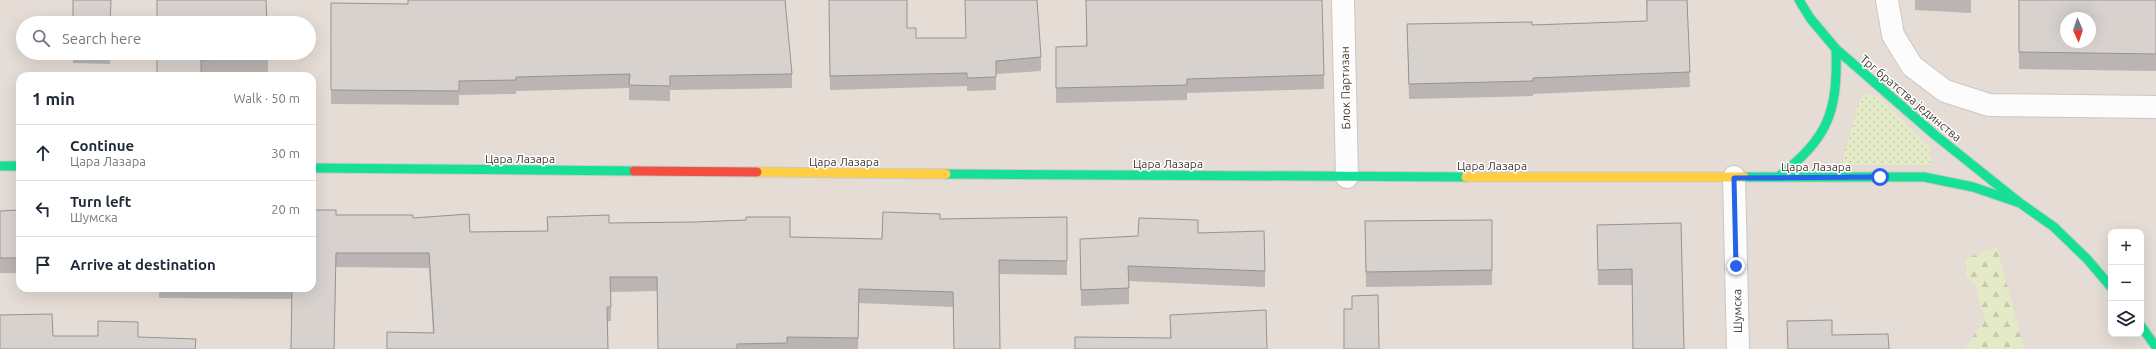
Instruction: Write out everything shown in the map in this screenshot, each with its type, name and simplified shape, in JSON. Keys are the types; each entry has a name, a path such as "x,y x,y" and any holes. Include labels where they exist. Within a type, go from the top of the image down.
{"main road":[{"name":"Трг братства јединства","path":"1799,0 1810,18 1836,49 1935,135 2020,203"},
{"path":"1778,177 1808,152 1825,130 1838,78 1836,49"},
{"path":"0,166 16,166"},
{"name":"Цара Лазара","path":"316,168 1347,177 1924,177 1959,182 1988,190 2020,203"},
{"path":"2020,203 2054,227 2087,259 2108,284"},
{"path":"2144,330 2156,347"}],"street":[{"name":"Блок Партизан","path":"1343,0 1347,177"},
{"path":"1887,0 1893,35 1912,66 1945,91 1989,105 2156,106"},
{"name":"Шумска","path":"1734,178 1738,349"}],"shaded area":[{"path":"0,0 2156,0 2156,349 0,349"}],"green space":[{"path":"1866,93 1881,98 1930,148 1931,165 1841,165 1860,100"},
{"path":"1997,247 2024,349 1965,349 1985,319 1976,287 1966,275 1965,259"}],"building":[{"path":"73,0 111,0 110,16 73,16"},
{"path":"157,0 266,0 267,16 157,16"},
{"path":"408,0 785,0 792,74 670,76 670,86 629,85 630,74 516,77 516,80 459,81 459,91 331,90 331,3 408,4"},
{"path":"829,0 907,0 907,28 916,28 916,38 966,38 965,0 1037,0 1041,57 996,61 996,77 967,78 967,73 830,76"},
{"path":"1086,0 1322,0 1324,75 1187,79 1187,85 1056,88 1056,47 1087,46"},
{"path":"1647,0 1687,0 1690,72 1533,78 1533,81 1409,84 1407,24 1532,22 1532,25 1647,21"},
{"path":"2019,0 2156,0 2156,54 2019,52"},
{"path":"157,60 201,60 201,72 157,72"},
{"path":"16,210 16,258 0,258 0,211"},
{"path":"316,210 336,210 336,215 413,215 413,218 469,214 470,232 548,231 547,217 609,215 609,223 695,222 746,220 746,217 790,217 790,237 882,239 883,212 940,214 940,219 1067,217 1067,261 999,260 1000,349 954,349 953,292 859,289 858,338 787,337 787,343 737,344 737,349 658,349 657,277 610,277 611,307 607,307 608,349 387,349 387,332 434,333 429,253 336,253 334,349 291,349 292,292 316,292"},
{"path":"1139,218 1198,220 1198,233 1264,231 1265,271 1128,266 1129,288 1081,290 1080,239 1138,236"},
{"path":"1492,220 1492,270 1366,272 1365,221"},
{"path":"1681,223 1684,349 1633,349 1632,269 1598,270 1597,225"},
{"path":"1378,295 1379,349 1344,349 1344,309 1352,309 1352,296"},
{"path":"1266,310 1267,349 1075,349 1075,337 1171,338 1170,315"},
{"path":"52,314 53,336 98,336 98,321 138,322 138,337 196,339 195,349 0,349 0,315"},
{"path":"1832,320 1832,335 1888,334 1889,349 1788,349 1787,321"}],"traffic: fast":[{"path":"1799,0 1810,18 1836,49 1935,135 2020,203 2054,227 2087,259 2108,284"},
{"path":"1778,177 1808,150 1819,136 1826,122 1832,107 1835,91 1836,49"},
{"path":"0,166 16,166"},
{"path":"316,168 634,171"},
{"path":"946,174 1466,177"},
{"path":"1744,177 1924,177 1973,187 2020,203"},
{"path":"2144,330 2156,347"}],"traffic: slow":[{"path":"757,172 946,174"},
{"path":"1466,177 1744,177"}],"traffic: jam":[{"path":"634,171 757,172"}],"route":[{"path":"1736,266 1734,178 1880,177"}]}
